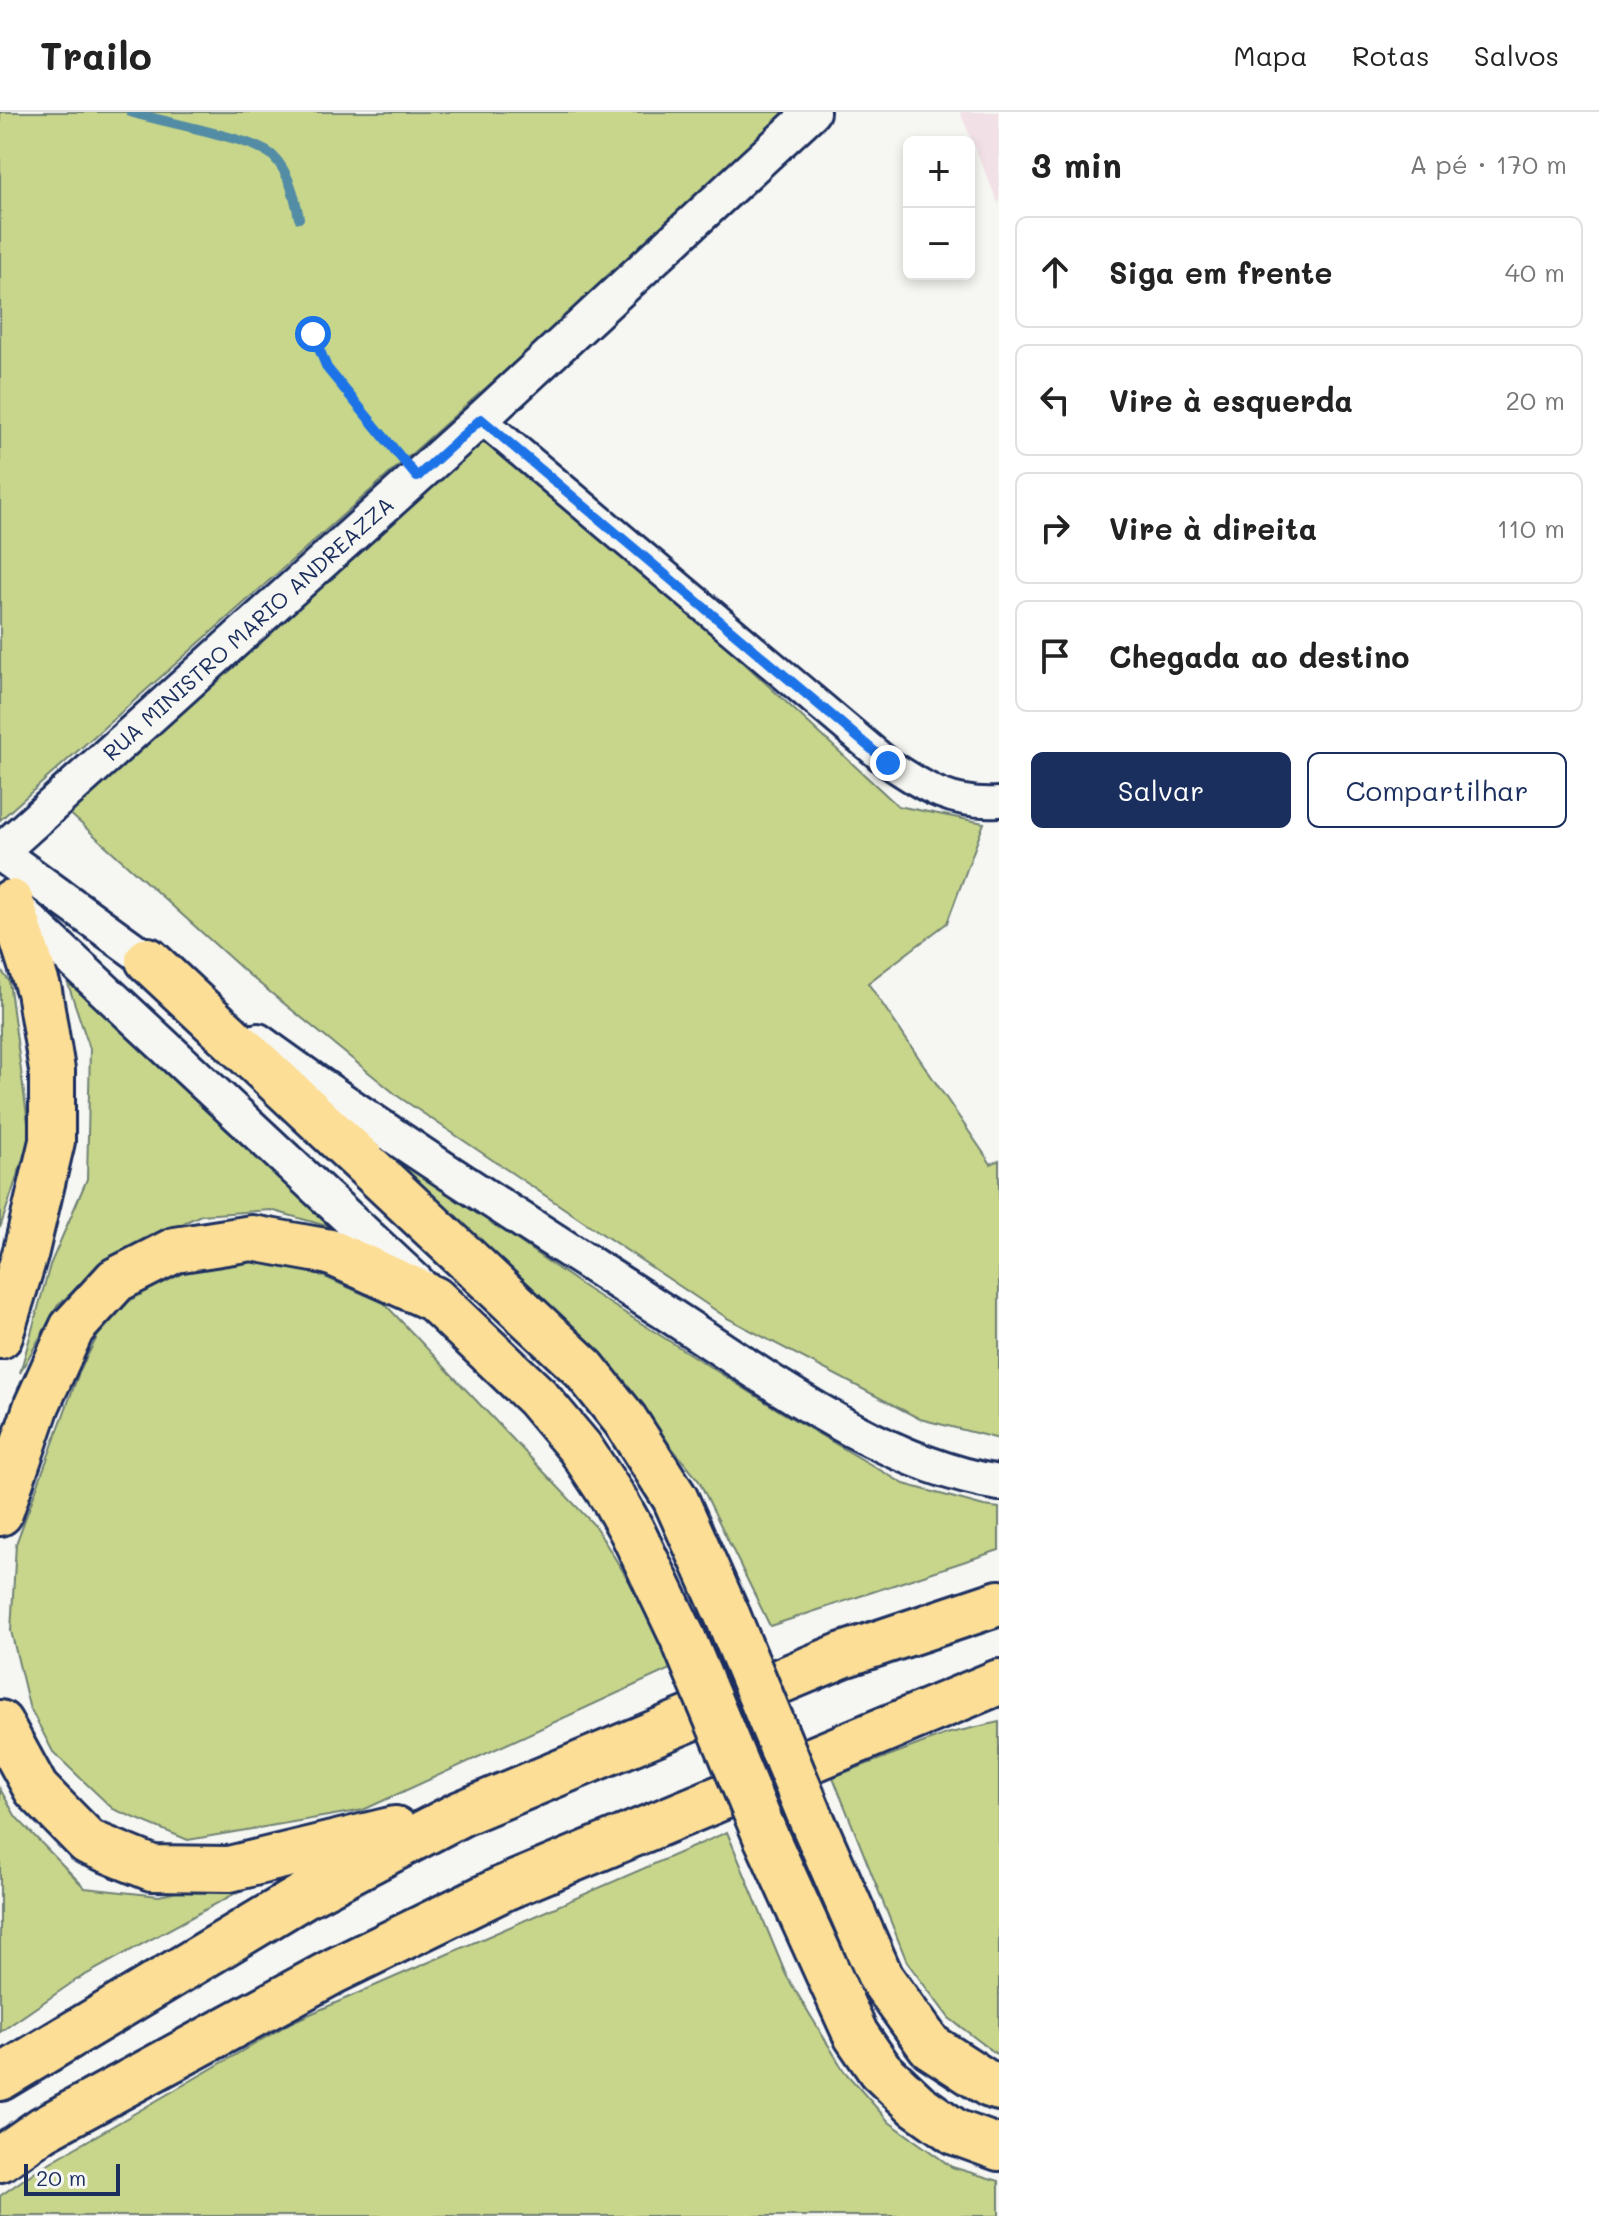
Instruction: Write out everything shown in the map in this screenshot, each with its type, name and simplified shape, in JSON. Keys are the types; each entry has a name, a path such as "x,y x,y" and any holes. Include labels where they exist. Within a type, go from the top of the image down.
{"highway":[{"path":"0,1336 26,1251 52,1141 52,1070 39,991 5,898"},
{"path":"148,960 584,1369 625,1420 675,1498 881,1978 930,2046 999,2088"},
{"path":"0,1513 37,1405 72,1328 116,1280 175,1250 252,1238 330,1252 434,1299 537,1397 580,1448 632,1531 683,1638 766,1837 856,2035 880,2070 917,2105 955,2132 999,2148"},
{"path":"0,2078 305,1895 460,1814 843,1655 999,1603"},
{"path":"0,2159 43,2129 334,1971 504,1888 999,1682"},
{"path":"883,1729 999,1706"},
{"path":"0,1723 36,1789 88,1842 152,1868 229,1869 460,1814"}],"street":[{"name":"RUA MINISTRO MARIO ANDREAZZA","path":"0,853 481,419 812,112"},
{"path":"481,419 888,763 929,790 957,801 999,802"},
{"path":"0,853 351,1109 799,1398 890,1449 968,1478 999,1483"},
{"path":"5,898 434,1299"}],"path":[{"path":"313,334 327,368 417,477"}],"shaded area":[{"path":"960,112 999,112 999,205 975,148 975,136 970,136"}],"green space":[{"path":"0,112 796,112 0,820"},
{"path":"481,419 898,806 984,823 947,923 868,983 991,1164 999,1160 999,1439 920,1419 727,1318 399,1097 249,975 66,810"},
{"path":"0,969 9,981 30,1138 0,1228"},
{"path":"65,975 330,1227 271,1210 201,1215 140,1243 96,1271 58,1305 20,1373 50,1265 87,1179 90,1049"},
{"path":"373,1139 587,1289 783,1413 904,1484 999,1508 999,1550 770,1626 699,1481 582,1337"},
{"path":"194,1255 281,1258 384,1303 595,1526 647,1610 670,1669 363,1810 188,1840 113,1809 53,1752 29,1706 11,1631 16,1544 80,1370 111,1310"},
{"path":"999,1722 999,2056 949,2018 907,1962 833,1777 946,1734"},
{"path":"0,1789 16,1817 85,1888 159,1896 278,1870 76,1980 0,2032"},
{"path":"727,1832 786,1975 844,2071 889,2122 952,2167 999,2181 999,2216 0,2216 0,2196 37,2170 292,2022"}],"waterway":[{"path":"131,112 263,149 283,169 299,218"}],"route":[{"path":"313,334 327,368 417,477 481,419 888,763"}]}
